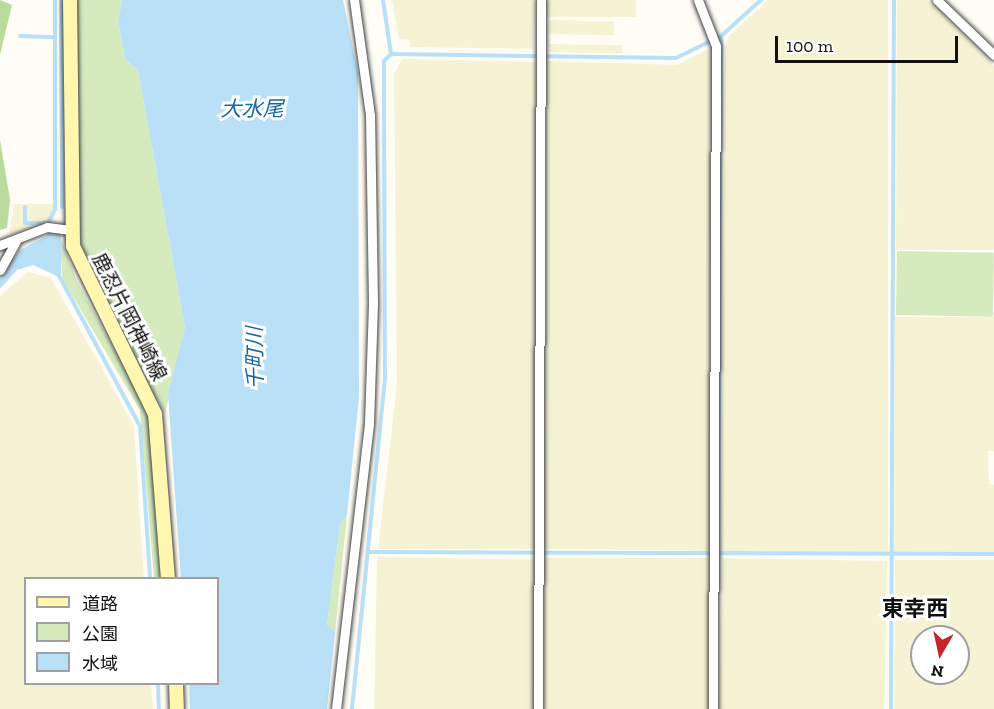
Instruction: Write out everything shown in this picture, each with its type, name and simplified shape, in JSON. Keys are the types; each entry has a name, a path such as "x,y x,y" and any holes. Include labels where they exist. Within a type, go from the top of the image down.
{"main road":[{"name":"鹿忍片岡神崎線","path":"70,0 66,229 79,267 155,414 168,577"},
{"path":"176,685 177,709"}],"street":[{"path":"336,709 369,424 373,304 370,115 354,0"},
{"path":"538,709 541,0"},
{"path":"698,0 708,33 716,46 713,709"},
{"path":"937,0 994,55"},
{"path":"0,245 16,241 47,227 66,229"},
{"path":"0,270 16,241"}],"shaded area":[{"path":"392,0 535,0 534,49 410,47 409,40 399,39"},
{"path":"547,0 636,0 636,17 547,17"},
{"path":"768,0 888,0 888,552 721,552 725,53 728,37"},
{"path":"897,0 927,0 994,66 994,250 896,250"},
{"path":"549,20 614,21 614,35 549,34"},
{"path":"549,44 622,45 622,53 549,52"},
{"path":"712,47 709,551 544,549 547,61 677,65"},
{"path":"402,59 537,62 536,549 378,549 397,384 394,74"},
{"path":"14,204 55,204 48,222 9,235"},
{"path":"28,272 51,278 134,426 144,577 24,577 24,685 151,685 153,709 0,709 0,296"},
{"path":"895,317 994,317 994,451 988,451 989,484 994,485 994,552 894,552"},
{"path":"377,557 536,560 533,709 374,709"},
{"path":"543,558 709,558 709,709 543,709"},
{"path":"722,558 887,561 884,709 719,709"},
{"path":"895,560 994,560 994,709 894,709"}],"green space":[{"path":"0,0 12,5 0,55"},
{"path":"62,0 65,0 64,209"},
{"path":"75,0 122,0 118,22 125,58 138,71 185,327 165,414 93,278 76,227"},
{"path":"0,140 10,200 7,228 0,230"},
{"path":"60,237 77,281 149,414 161,577 154,577 140,410 62,278"},
{"path":"897,251 994,253 993,317 896,315"},
{"path":"347,515 335,632 327,625 340,525"}],"water":[{"name":"大水尾","path":"122,0 343,0 358,73 359,397 347,515 340,525 327,625 335,632 327,709 190,709 189,685 219,685 219,577 181,577 168,394 185,327 138,71 125,58 118,22"},
{"path":"50,224 61,226 61,278 33,265 17,270 0,289 0,276 20,250 48,235"}],"waterway":[{"path":"25,207 25,223 48,223 55,209 55,0"},
{"path":"61,0 62,207"},
{"path":"383,0 391,54"},
{"path":"352,709 385,381 384,61 391,54 676,58 721,36 761,0"},
{"path":"891,709 894,0"},
{"path":"20,36 55,37"},
{"path":"718,594 721,36"},
{"path":"58,274 140,426 150,577"},
{"path":"369,552 994,554"},
{"path":"158,685 159,709"}],"district":[{"name":"東幸西","path":"915,609"}],"water label":[{"name":"千町川","path":"255,358"}]}
